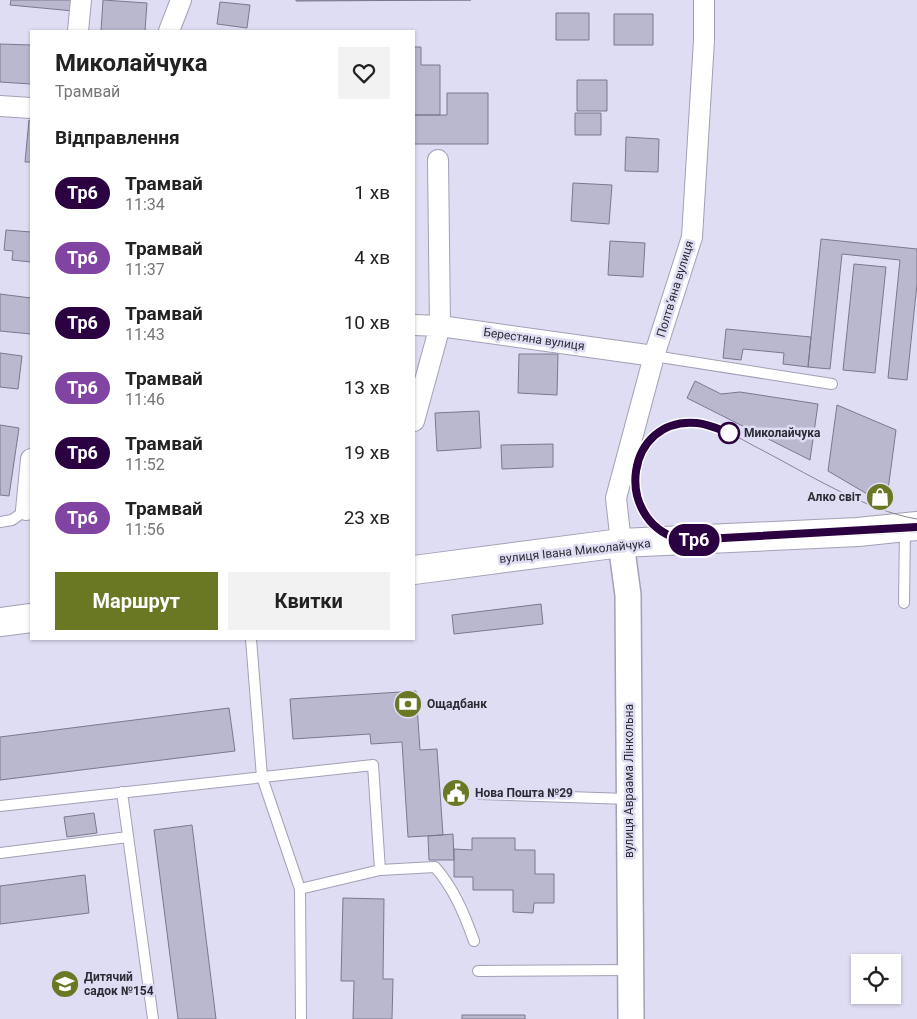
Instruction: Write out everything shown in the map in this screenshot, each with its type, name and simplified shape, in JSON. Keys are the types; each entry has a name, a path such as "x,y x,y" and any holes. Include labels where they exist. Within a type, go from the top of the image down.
{"main road":[{"name":"вулиця Івана Миколайчука","path":"415,570 621,543 911,527"},
{"path":"0,622 30,618"}],"street":[{"path":"78,30 81,0"},
{"path":"169,30 180,0"},
{"name":"Полтвʼяна вулиця","path":"621,543 616,498 654,356 692,237 704,40 704,0"},
{"path":"0,106 30,108"},
{"path":"415,417 440,326 438,160"},
{"name":"Берестяна вулиця","path":"415,325 440,326 654,356"},
{"path":"26,510 30,469"},
{"name":"вулиця Авраама Лінкольна","path":"621,543 628,595 631,1019"}],"lane":[{"path":"654,356 832,384"},
{"path":"0,522 12,520 26,510"},
{"path":"904,603 911,527"},
{"path":"251,640 262,777 300,889 301,1019"},
{"path":"0,806 373,765 380,870"},
{"path":"122,792 153,1019"},
{"path":"480,794 628,799"},
{"path":"0,853 128,837"},
{"path":"300,889 380,870 435,867 446,880 462,907 474,941"},
{"path":"478,971 630,970"}],"building":[{"path":"11,0 74,0 73,11 10,5"},
{"path":"103,0 147,3 145,30 101,30"},
{"path":"296,0 471,0 296,1"},
{"path":"220,2 250,5 247,28 217,24"},
{"path":"556,13 589,13 589,40 556,40"},
{"path":"614,14 653,14 653,45 614,45"},
{"path":"0,44 30,45 30,84 0,82"},
{"path":"415,47 421,47 421,65 440,65 440,115 415,115"},
{"path":"577,80 607,80 607,111 577,111"},
{"path":"447,93 488,93 488,144 415,144 415,115 447,115"},
{"path":"575,113 601,113 601,135 575,135"},
{"path":"29,120 30,162 25,162"},
{"path":"626,137 659,139 658,172 625,171"},
{"path":"573,183 612,185 609,224 571,221"},
{"path":"6,230 30,232 30,262 12,260 13,251 4,250"},
{"path":"821,239 917,249 917,284 907,380 888,378 900,260 842,254 830,369 808,367"},
{"path":"610,241 645,243 643,277 608,275"},
{"path":"854,264 886,267 875,373 843,370"},
{"path":"0,294 30,298 30,334 0,331"},
{"path":"726,329 811,337 808,367 783,364 784,353 743,349 741,360 723,358"},
{"path":"0,353 22,356 18,389 0,387"},
{"path":"519,354 558,354 557,395 518,393"},
{"path":"695,381 721,394 740,392 818,404 810,460 687,398"},
{"path":"837,405 896,430 886,505 828,471"},
{"path":"479,411 481,448 437,451 435,413"},
{"path":"0,425 19,428 9,496 0,495"},
{"path":"553,444 553,467 502,469 501,445"},
{"path":"541,604 543,624 454,634 452,615"},
{"path":"416,691 420,750 437,749 443,835 408,837 402,742 371,744 370,734 293,739 290,699"},
{"path":"229,708 235,751 0,780 0,737"},
{"path":"94,813 97,833 67,837 64,817"},
{"path":"192,825 216,1019 178,1019 154,830"},
{"path":"453,834 454,860 429,860 428,836"},
{"path":"472,838 515,838 515,850 535,850 535,874 554,874 554,903 534,903 533,913 513,912 513,890 473,890 473,877 454,877 454,849 472,850"},
{"path":"85,875 89,913 0,924 0,886"},
{"path":"343,898 384,899 383,979 393,979 392,1019 353,1019 354,981 341,981"},
{"path":"462,1015 525,1015 525,1019 462,1019"}],"tram line":[{"name":"Тр6","path":"729,433 696,422 682,423 669,427 647,443 635,468 634,482 636,496 650,520 677,538 686,540 858,532 917,527"},
{"path":"917,519 897,515 856,499 727,432 704,423 673,424 655,434 642,449 636,467 636,487 642,507 655,524 681,540 698,543 917,532"}],"place":[{"name":"Миколайчука","path":"729,433"},
{"name":"Алко світ","path":"880,497"},
{"name":"Ощадбанк","path":"408,704"},
{"name":"Нова Пошта №29","path":"456,793"},
{"name":"Дитячий садок №154","path":"65,984"}]}
